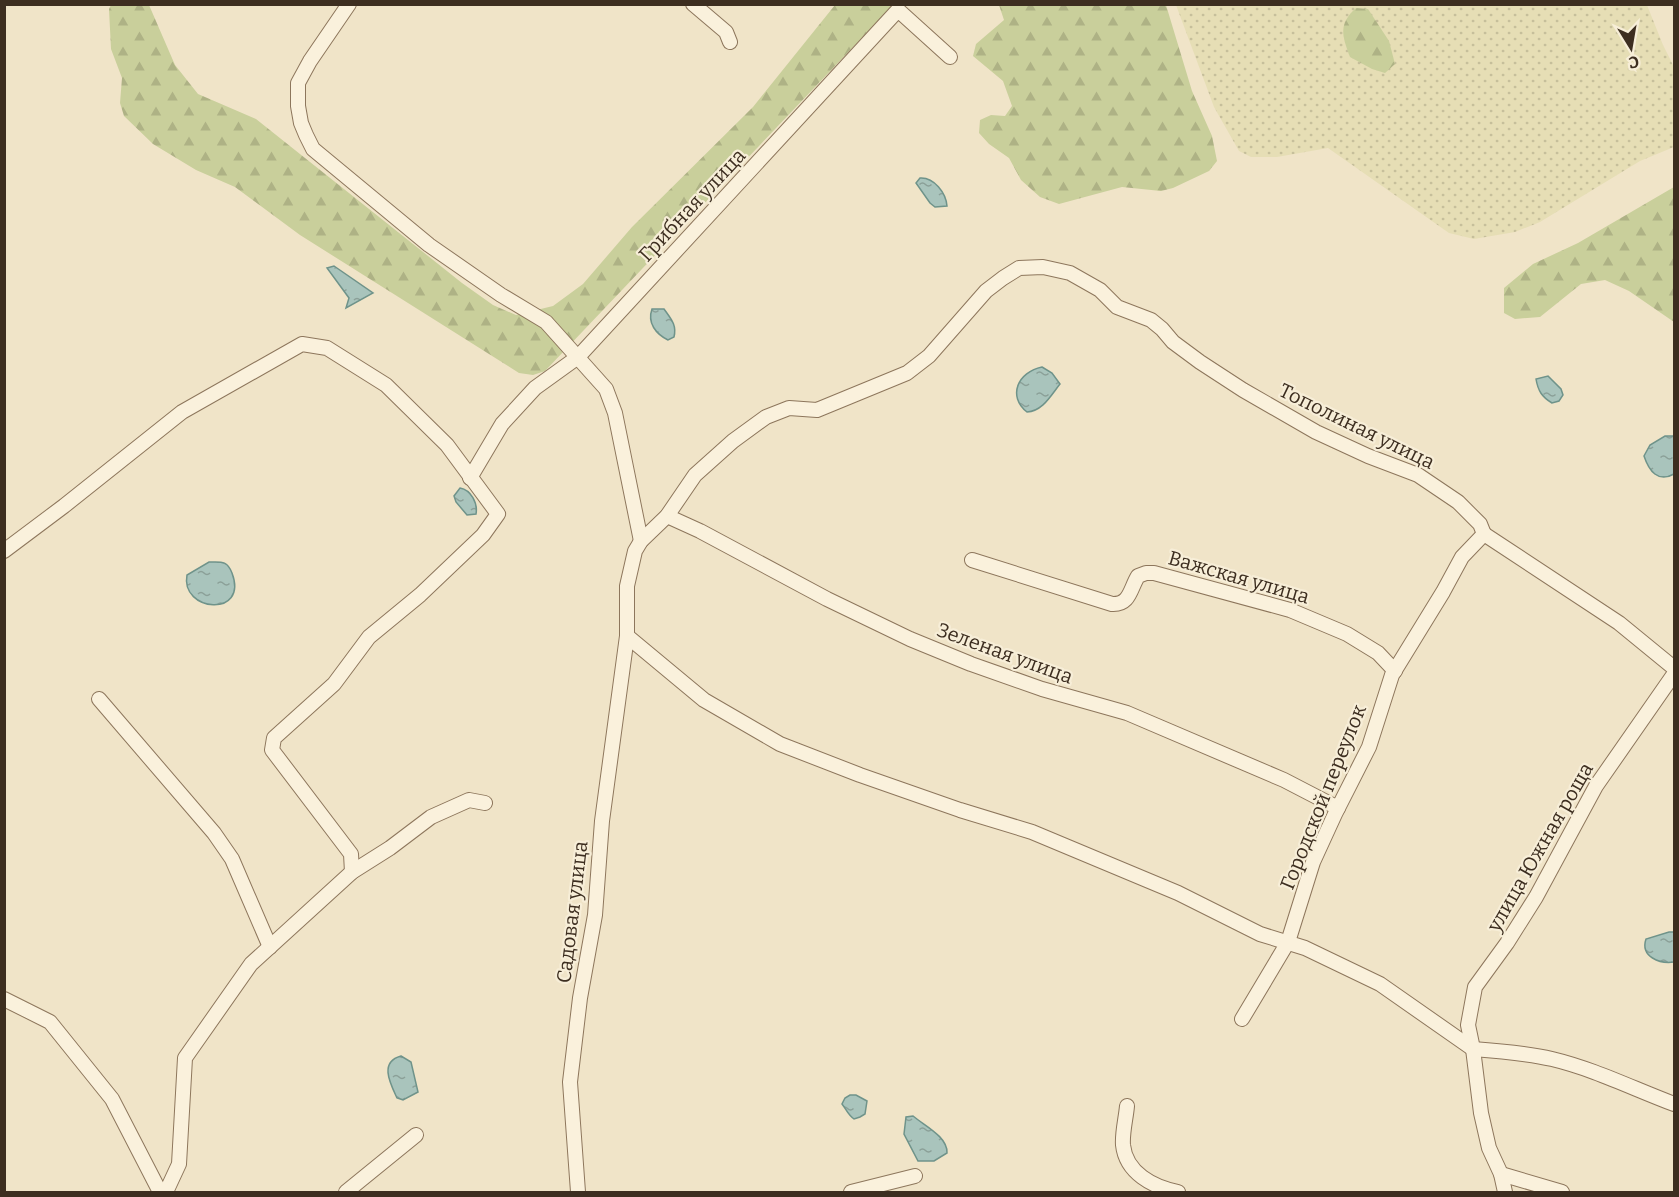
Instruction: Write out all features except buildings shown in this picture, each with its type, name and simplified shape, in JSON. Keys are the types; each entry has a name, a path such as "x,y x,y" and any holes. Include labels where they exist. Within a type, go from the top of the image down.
{"street":[{"path":"349,4 298,82 298,106 306,135 314,149 429,245 501,295 546,321 606,389 615,413 641,542"},
{"path":"693,4 726,32 730,42"},
{"name":"Грибная улица","path":"470,478 502,424 535,388 578,357 898,10 950,57"},
{"name":"Тополиная улица","path":"641,542 667,516 695,475 733,441 766,417 789,408 817,410 907,373 929,356 986,291 1019,268 1043,267 1070,273 1100,290 1117,307 1151,320 1173,342 1243,390 1316,432 1368,456 1418,475 1458,502 1480,524 1484,534 1619,623 1674,668"},
{"path":"4,551 182,412 302,344 327,348 386,385 447,445 498,514 483,535 420,595 369,637 334,684 274,738 272,750 351,854 352,872"},
{"name":"Зеленая улица","path":"667,516 700,531 826,599 910,639 1042,690 1127,713 1284,780 1338,808"},
{"name":"Городской переулок","path":"1242,1019 1288,942 1313,862 1370,747 1392,675 1462,557 1484,534"},
{"name":"Садовая улица","path":"578,1192 570,1082 580,998 595,915 602,821 627,636 627,586 635,551 641,542"},
{"name":"Важская улица","path":"972,560 1112,604 1126,600 1138,576 1154,573 1290,610 1347,634 1378,653 1395,671"},
{"path":"627,636 704,700 780,744 960,810 1032,832 1178,893 1260,934 1305,948 1380,984 1473,1049 1520,1053 1554,1060 1593,1072 1674,1104"},
{"name":"улица Южная роща","path":"1505,1192 1501,1174 1489,1148 1481,1113 1468,1025 1475,987 1507,943 1536,897 1596,786 1674,674"},
{"path":"99,699 207,825 232,859 270,947"},
{"path":"166,1192 179,1164 185,1058 251,964 352,872 390,849 431,817 468,800 485,803"},
{"path":"4,999 50,1022 112,1099 160,1192"},
{"path":"1127,1106 1123,1145 1129,1161 1137,1174 1152,1184 1178,1192"},
{"path":"346,1192 416,1135"},
{"path":"1501,1174 1562,1192"},
{"path":"851,1192 915,1176"}],"shaded area":[{"path":"1176,5 1647,5 1674,67 1674,147 1640,161 1540,222 1515,232 1474,239 1449,233 1328,148 1277,157 1251,157 1239,151 1214,107"}],"green space":[{"path":"111,5 149,5 175,65 198,94 256,119 462,283 493,305 516,315 553,306 583,284 632,227 753,107 835,5 893,5 545,371 533,375 519,373 300,235 235,187 196,170 153,144 124,116 120,103 122,78 111,49 109,9"},
{"path":"999,5 1166,5 1192,91 1212,136 1217,161 1209,171 1173,188 1161,191 1122,187 1059,204 1040,197 1021,180 1009,158 989,144 979,133 980,120 991,115 1005,116 1012,106 1003,81 973,56 976,44 1004,20"},
{"path":"1356,8 1368,9 1389,41 1395,64 1385,73 1350,57 1343,31 1346,19"},
{"path":"1674,187 1674,322 1629,291 1605,280 1581,284 1540,317 1515,319 1504,313 1504,288 1533,264 1578,243"}],"water":[{"path":"920,178 930,180 938,187 947,206 935,207 930,203 916,183"},
{"path":"334,266 373,293 346,308 349,298 327,268"},
{"path":"652,309 664,309 674,326 674,337 668,340 656,331 651,319"},
{"path":"1042,367 1052,373 1060,384 1042,406 1027,412 1018,399 1018,385 1027,374"},
{"path":"1548,376 1561,389 1563,395 1559,401 1552,403 1539,390 1536,379"},
{"path":"1665,436 1674,436 1674,474 1663,477 1651,471 1644,456 1650,445"},
{"path":"460,488 467,491 473,498 476,514 467,515 456,502 454,496"},
{"path":"209,562 226,564 232,573 235,588 231,598 223,603 213,605 203,602 193,597 188,587 187,575"},
{"path":"1674,932 1674,962 1663,962 1652,958 1646,950 1646,939"},
{"path":"401,1056 411,1062 418,1092 403,1100 397,1098 388,1074 390,1063"},
{"path":"850,1095 856,1095 867,1101 865,1114 854,1119 842,1104"},
{"path":"913,1116 940,1137 947,1153 934,1161 918,1161 904,1134 906,1117"}]}
